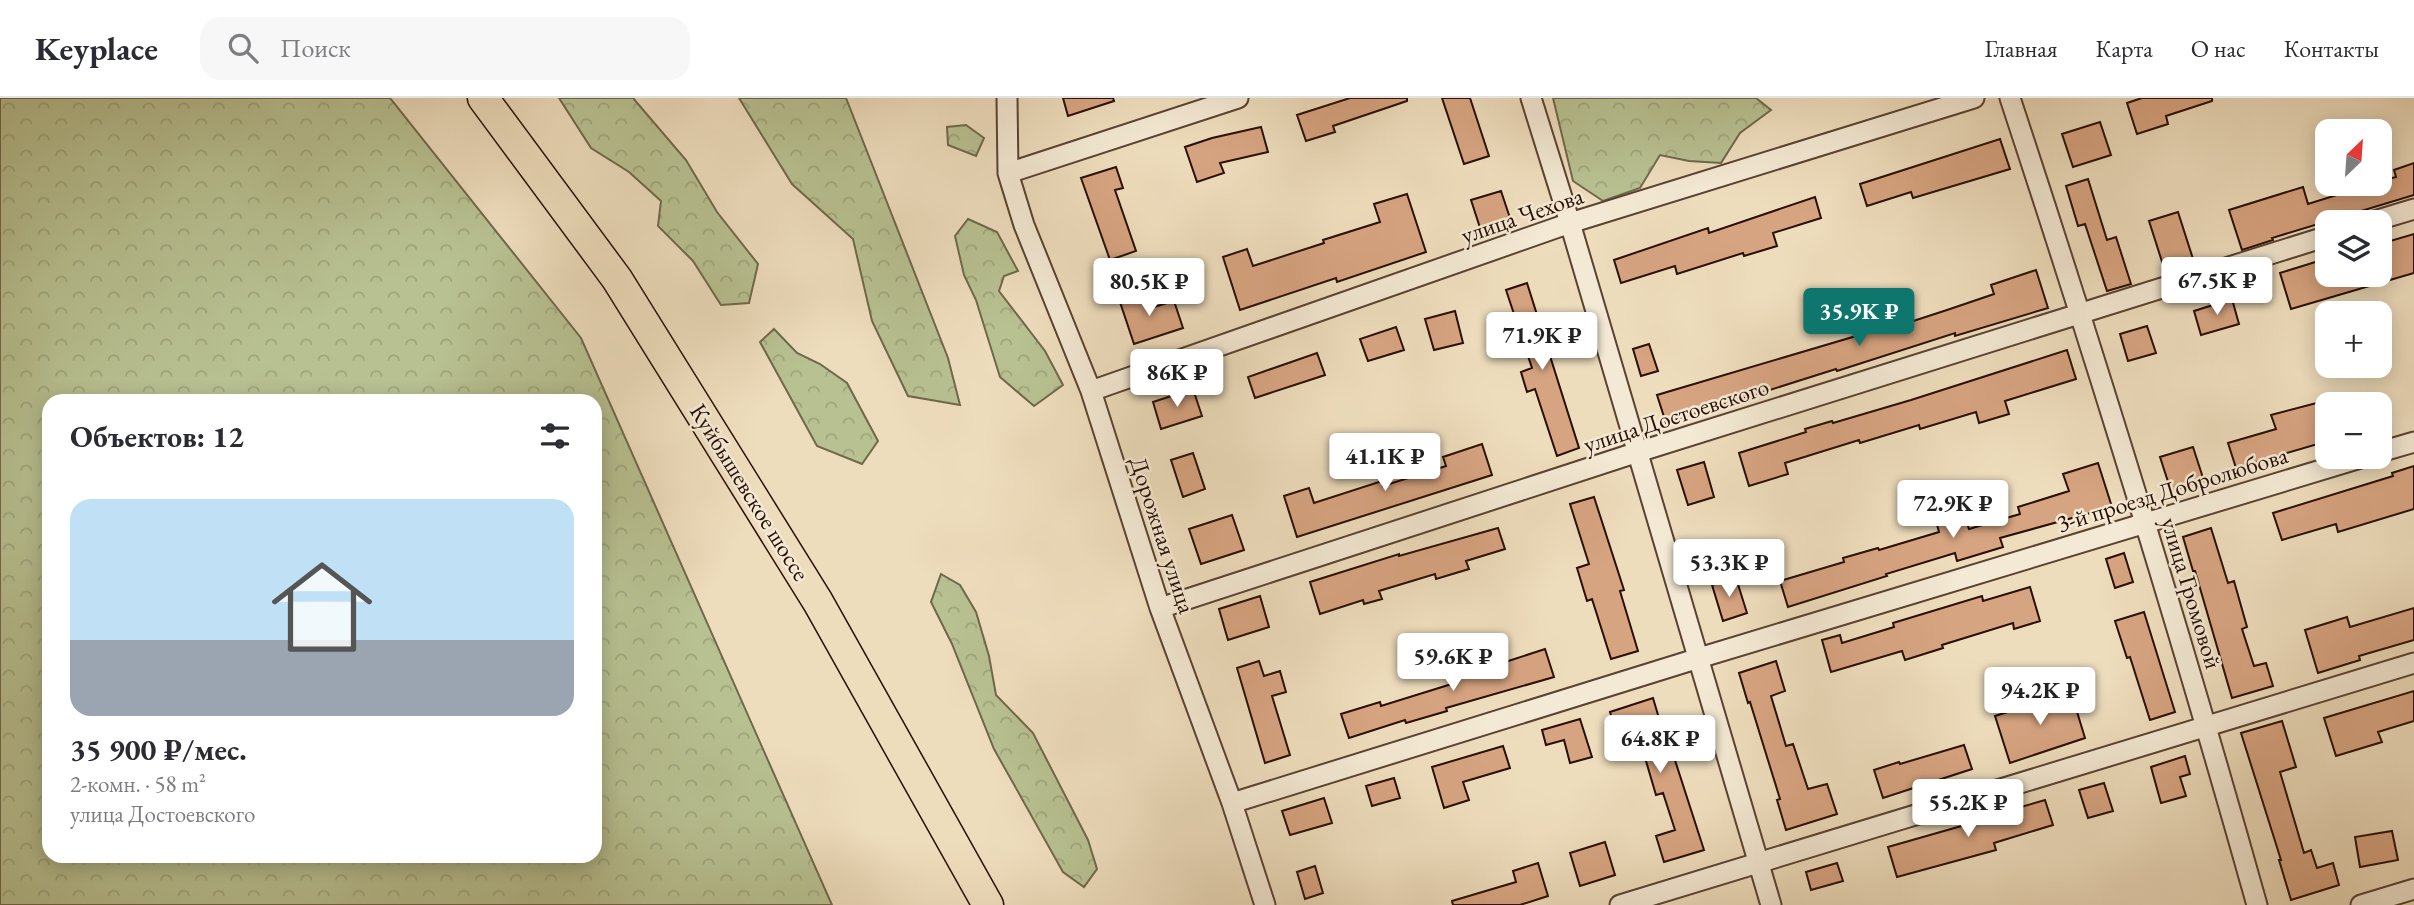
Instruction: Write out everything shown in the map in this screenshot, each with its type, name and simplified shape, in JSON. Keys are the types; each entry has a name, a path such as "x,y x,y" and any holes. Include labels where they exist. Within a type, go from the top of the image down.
{"highway":[{"name":"Куйбышевское шоссе","path":"484,98 617,279 818,602 988,905"}],"street":[{"name":"Дорожная улица","path":"1007,98 1008,173 1024,225 1091,391 1160,608 1232,803 1265,905"},
{"path":"1008,173 1238,98"},
{"path":"1531,98 1772,905"},
{"name":"улица Чехова","path":"1091,391 1570,223 1974,98"},
{"name":"улица Громовой","path":"2010,98 2081,313 2207,726 2258,905"},
{"path":"2392,216 2414,209"},
{"name":"улица Достоевского","path":"1160,608 1638,452 2315,240"},
{"path":"2392,448 2414,442"},
{"name":"3-й проезд Добролюбова","path":"1232,803 2324,469"},
{"path":"1620,905 2414,663"},
{"path":"2361,905 2414,889"}],"green space":[{"path":"0,98 390,98 581,338 832,905 0,905"},
{"path":"559,98 633,98 686,160 717,212 758,264 749,303 721,305 693,261 658,226 661,201 629,172 591,148"},
{"path":"739,98 846,98 948,358 960,405 908,396 872,321 853,239 792,184"},
{"path":"1553,98 1756,98 1771,110 1740,133 1721,163 1689,161 1660,155 1640,188 1603,201 1573,181"},
{"path":"966,125 984,138 976,156 948,145 947,127"},
{"path":"968,219 997,232 1018,271 1004,276 999,291 1045,351 1063,385 1034,406 1000,377 976,300 964,275 955,236"},
{"path":"774,329 797,353 820,364 847,383 878,441 862,464 817,446 760,342"},
{"path":"941,574 960,585 976,612 989,656 996,695 1033,733 1088,840 1097,869 1084,887 1063,872 994,749 952,644 931,602"}],"building":[{"path":"1063,98 1113,98 1114,101 1068,116"},
{"path":"1350,98 1407,98 1407,101 1333,126 1335,132 1306,141 1297,115"},
{"path":"1442,98 1470,98 1489,156 1464,164"},
{"path":"2142,98 2212,98 2212,101 2166,116 2168,124 2137,134 2127,103"},
{"path":"2100,122 2111,155 2073,167 2062,134"},
{"path":"1261,127 1268,152 1220,163 1224,173 1197,182 1185,147"},
{"path":"2000,139 2010,169 1913,198 1911,192 1867,206 1860,184"},
{"path":"2414,163 2414,195 2364,210 2315,210 2315,225 2242,250 2229,210 2303,187 2308,204 2334,196 2392,196 2392,178 2396,177 2394,170"},
{"path":"1116,167 1123,188 1115,190 1136,251 1110,260 1081,178"},
{"path":"2088,179 2107,240 2116,237 2131,284 2107,291 2085,224 2078,226 2066,186"},
{"path":"1501,191 1513,227 1483,237 1471,200"},
{"path":"1407,194 1426,252 1337,282 1336,278 1240,310 1223,257 1247,249 1253,266 1324,243 1323,240 1380,222 1374,204"},
{"path":"1815,197 1821,218 1773,233 1777,246 1744,256 1743,253 1677,274 1675,266 1621,283 1614,260 1708,228 1709,233"},
{"path":"2178,212 2194,262 2165,271 2149,221"},
{"path":"2414,234 2414,273 2392,279 2392,240"},
{"path":"2315,262 2315,287 2366,287 2291,309 2280,273"},
{"path":"2036,270 2048,308 1955,336 1955,333 1666,423 1657,395 1883,328 1881,320 1898,315 1901,325 1947,310 1994,294 1991,285"},
{"path":"1527,283 1579,448 1557,456 1535,389 1527,392 1521,372 1532,368 1506,290"},
{"path":"1141,291 1147,309 1174,301 1183,328 1134,344 1119,299"},
{"path":"2232,299 2239,324 2201,335 2194,311"},
{"path":"1455,311 1463,343 1434,350 1425,319"},
{"path":"2147,326 2156,353 2128,361 2120,334"},
{"path":"1396,327 1404,350 1368,361 1360,339"},
{"path":"1649,344 1658,371 1641,376 1633,349"},
{"path":"2067,350 2076,379 2005,401 2009,414 1979,423 1976,412 1920,429 1919,425 1860,443 1859,440 1785,463 1788,474 1749,486 1739,453 1806,432 1805,429 1911,400"},
{"path":"1317,353 1325,375 1255,398 1248,377"},
{"path":"1193,389 1202,416 1161,429 1153,402"},
{"path":"2315,403 2315,445 2236,468 2228,443 2276,429 2271,415"},
{"path":"1482,444 1492,475 1297,537 1284,496 1309,488 1314,503 1382,481 1383,486 1446,466 1443,457"},
{"path":"2193,447 2204,481 2171,491 2160,457"},
{"path":"1193,453 1205,489 1183,497 1171,460"},
{"path":"1704,462 1714,497 1688,505 1677,470"},
{"path":"2098,463 2112,507 2000,538 2003,547 1957,561 1955,553 1788,607 1780,581 1844,562 1843,558 1939,532 1936,521 1964,513 1969,529 2020,514 2018,507 2069,491 2063,474"},
{"path":"2414,466 2414,509 2338,532 2336,524 2282,540 2273,513 2393,476 2392,473"},
{"path":"1594,497 1624,590 1620,591 1638,651 1611,659 1592,599 1587,601 1577,568 1589,564 1570,504"},
{"path":"1232,515 1244,550 1201,564 1189,529"},
{"path":"1498,528 1505,549 1466,561 1469,569 1436,579 1435,574 1379,591 1382,599 1364,604 1363,600 1320,614 1310,582 1399,554"},
{"path":"2211,528 2228,583 2234,581 2247,627 2242,629 2254,666 2266,663 2273,686 2232,698 2183,537"},
{"path":"2124,553 2133,582 2115,588 2106,559"},
{"path":"1736,578 1747,613 1723,621 1712,585"},
{"path":"2030,587 2040,621 2014,629 2013,623 1942,645 1943,648 1905,660 1902,651 1831,672 1822,640 1840,635 1842,643 1894,627 1893,623 1982,596 1983,601"},
{"path":"1260,596 1269,627 1228,640 1219,609"},
{"path":"2414,608 2414,640 2359,656 2360,660 2318,673 2305,630 2347,617 2350,627"},
{"path":"2144,612 2175,712 2150,720 2130,657 2127,658 2115,621"},
{"path":"1545,649 1554,677 1349,738 1341,714 1380,702 1381,706 1458,682 1455,673 1497,660 1499,664"},
{"path":"1259,661 1264,676 1280,671 1286,692 1272,696 1290,755 1265,763 1237,668"},
{"path":"1776,661 1785,691 1771,696 1786,746 1793,744 1808,789 1827,784 1837,814 1786,830 1777,800 1780,799 1739,673"},
{"path":"2414,691 2414,721 2378,732 2382,742 2336,756 2324,718"},
{"path":"2071,692 2085,738 2010,763 1995,716"},
{"path":"1653,698 1704,850 1664,862 1656,836 1675,830 1663,793 1656,795 1641,744 1621,750 1610,712"},
{"path":"1580,719 1592,757 1570,763 1564,740 1546,745 1542,730"},
{"path":"2282,721 2296,767 2280,772 2304,853 2311,850 2317,868 2333,863 2339,885 2291,900 2241,733"},
{"path":"1964,745 1972,769 1883,798 1874,770"},
{"path":"1503,746 1510,768 1463,782 1469,800 1444,808 1432,767"},
{"path":"2185,756 2190,774 2180,777 2186,796 2161,803 2151,767"},
{"path":"1394,778 1400,798 1372,806 1366,786"},
{"path":"2104,783 2113,811 2088,818 2079,790"},
{"path":"1324,798 1332,823 1290,835 1282,811"},
{"path":"2045,800 2053,825 1994,843 1996,850 1897,877 1888,847"},
{"path":"2392,831 2398,860 2360,867 2355,837"},
{"path":"1605,842 1615,875 1580,886 1570,853"},
{"path":"1538,863 1548,896 1520,905 1453,905 1452,901 1516,882 1513,871"},
{"path":"1837,863 1843,881 1811,890 1806,872"},
{"path":"1315,866 1323,893 1305,899 1297,872"}]}
